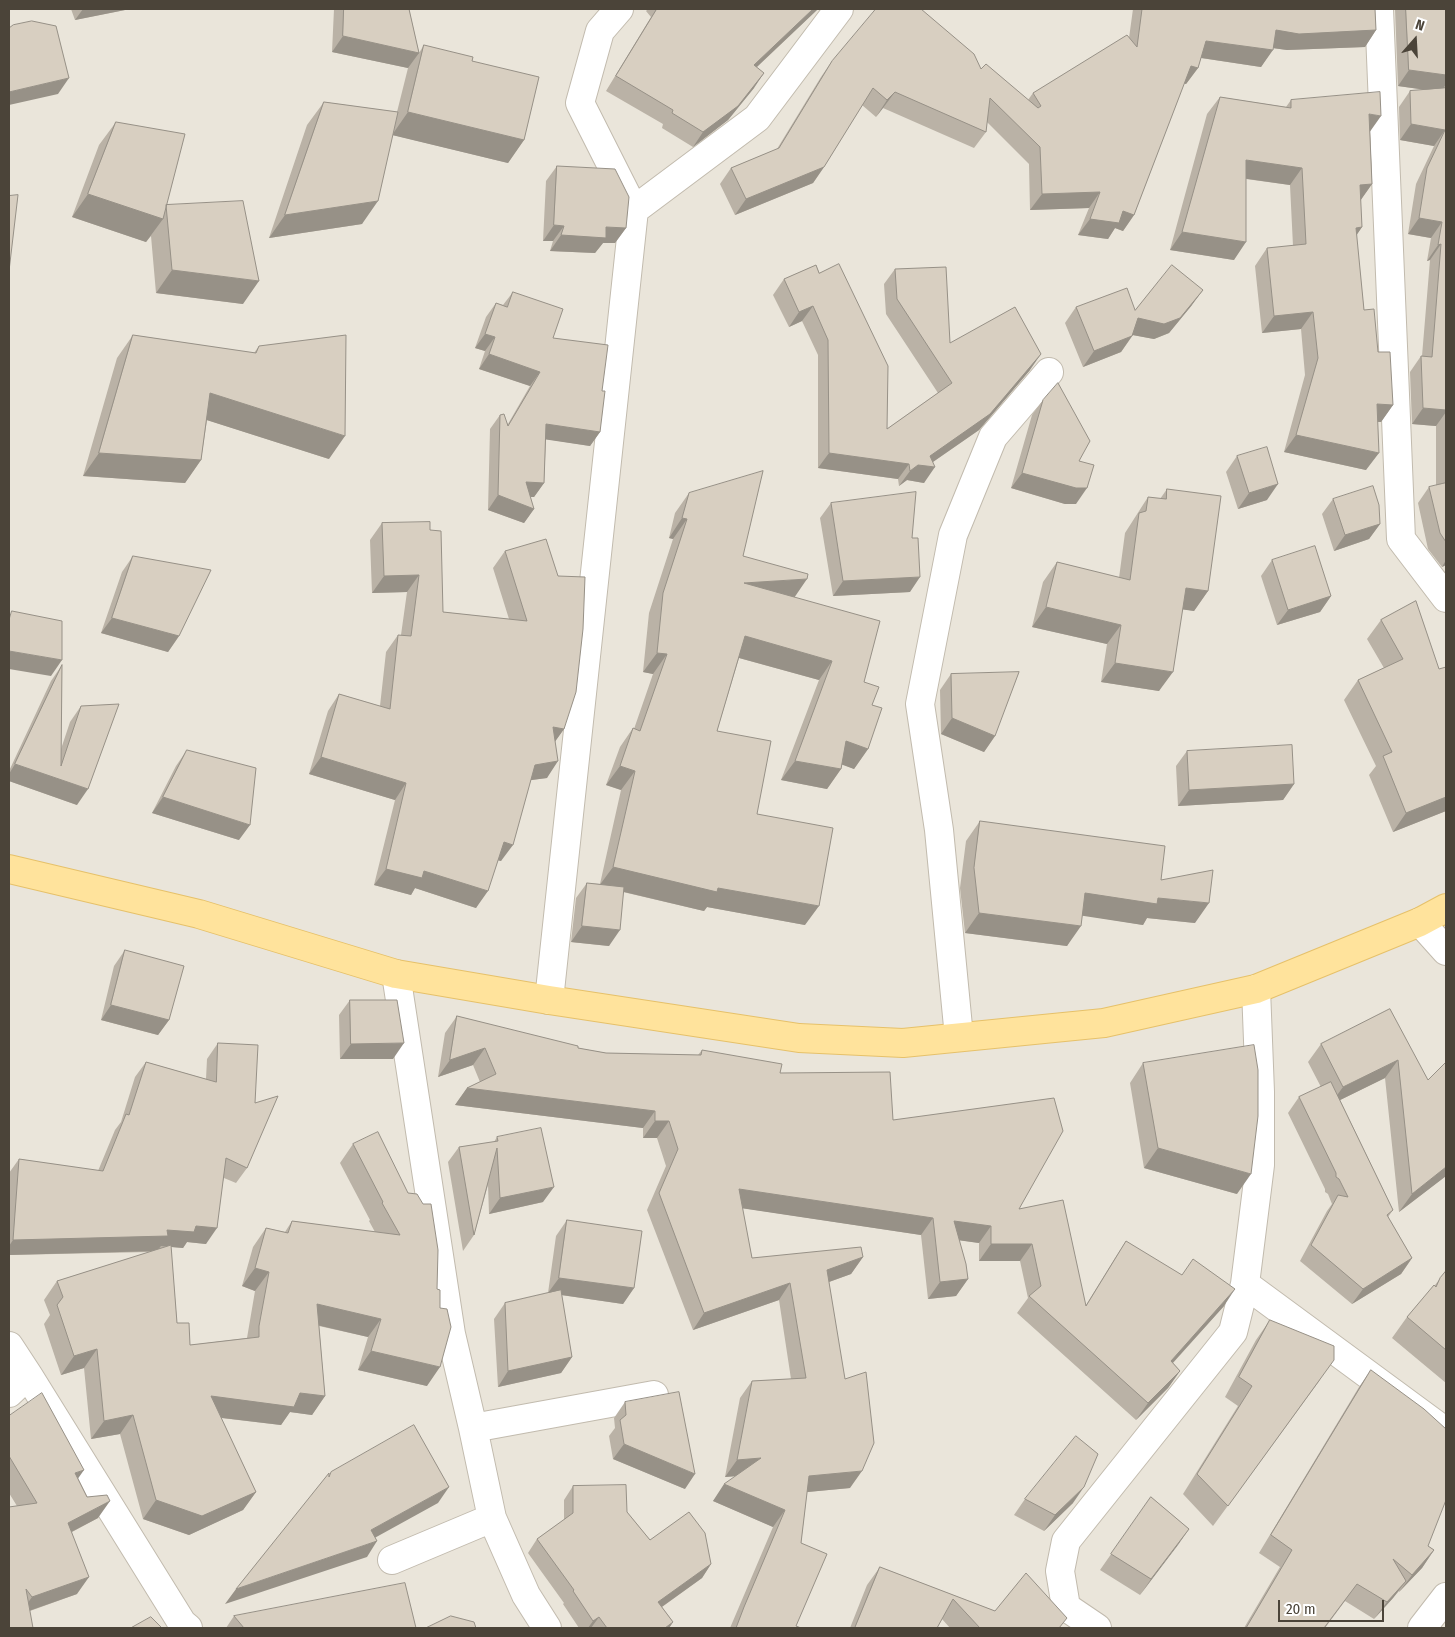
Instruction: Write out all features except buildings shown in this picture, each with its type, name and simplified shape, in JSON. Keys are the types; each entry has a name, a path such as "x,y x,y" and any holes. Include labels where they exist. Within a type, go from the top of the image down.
{"main road":[{"path":"10,875 199,914 396,974 549,1000 800,1038 903,1043 1104,1023 1256,989 1420,922 1446,908"}],"street":[{"path":"549,1000 634,210 580,103 600,31 620,9"},
{"path":"634,210 757,118 839,9"},
{"path":"1379,9 1401,539 1446,598"},
{"path":"959,1037 939,830 920,704 954,534 993,437 1049,372"},
{"path":"1420,922 1446,951"},
{"path":"396,974 451,1334 474,1428 492,1518 526,1596 548,1628"},
{"path":"1097,1628 1066,1607 1060,1571 1066,1541 1233,1332 1246,1284 1260,1165 1260,1092 1256,989"},
{"path":"1246,1284 1446,1432"},
{"path":"9,1346 182,1623 188,1628"},
{"path":"9,1394 28,1375"},
{"path":"474,1428 654,1395"},
{"path":"392,1560 492,1518"},
{"path":"1422,1628 1446,1597"}],"shaded area":[{"path":"9,9 1446,9 1446,1628 9,1628"}]}
